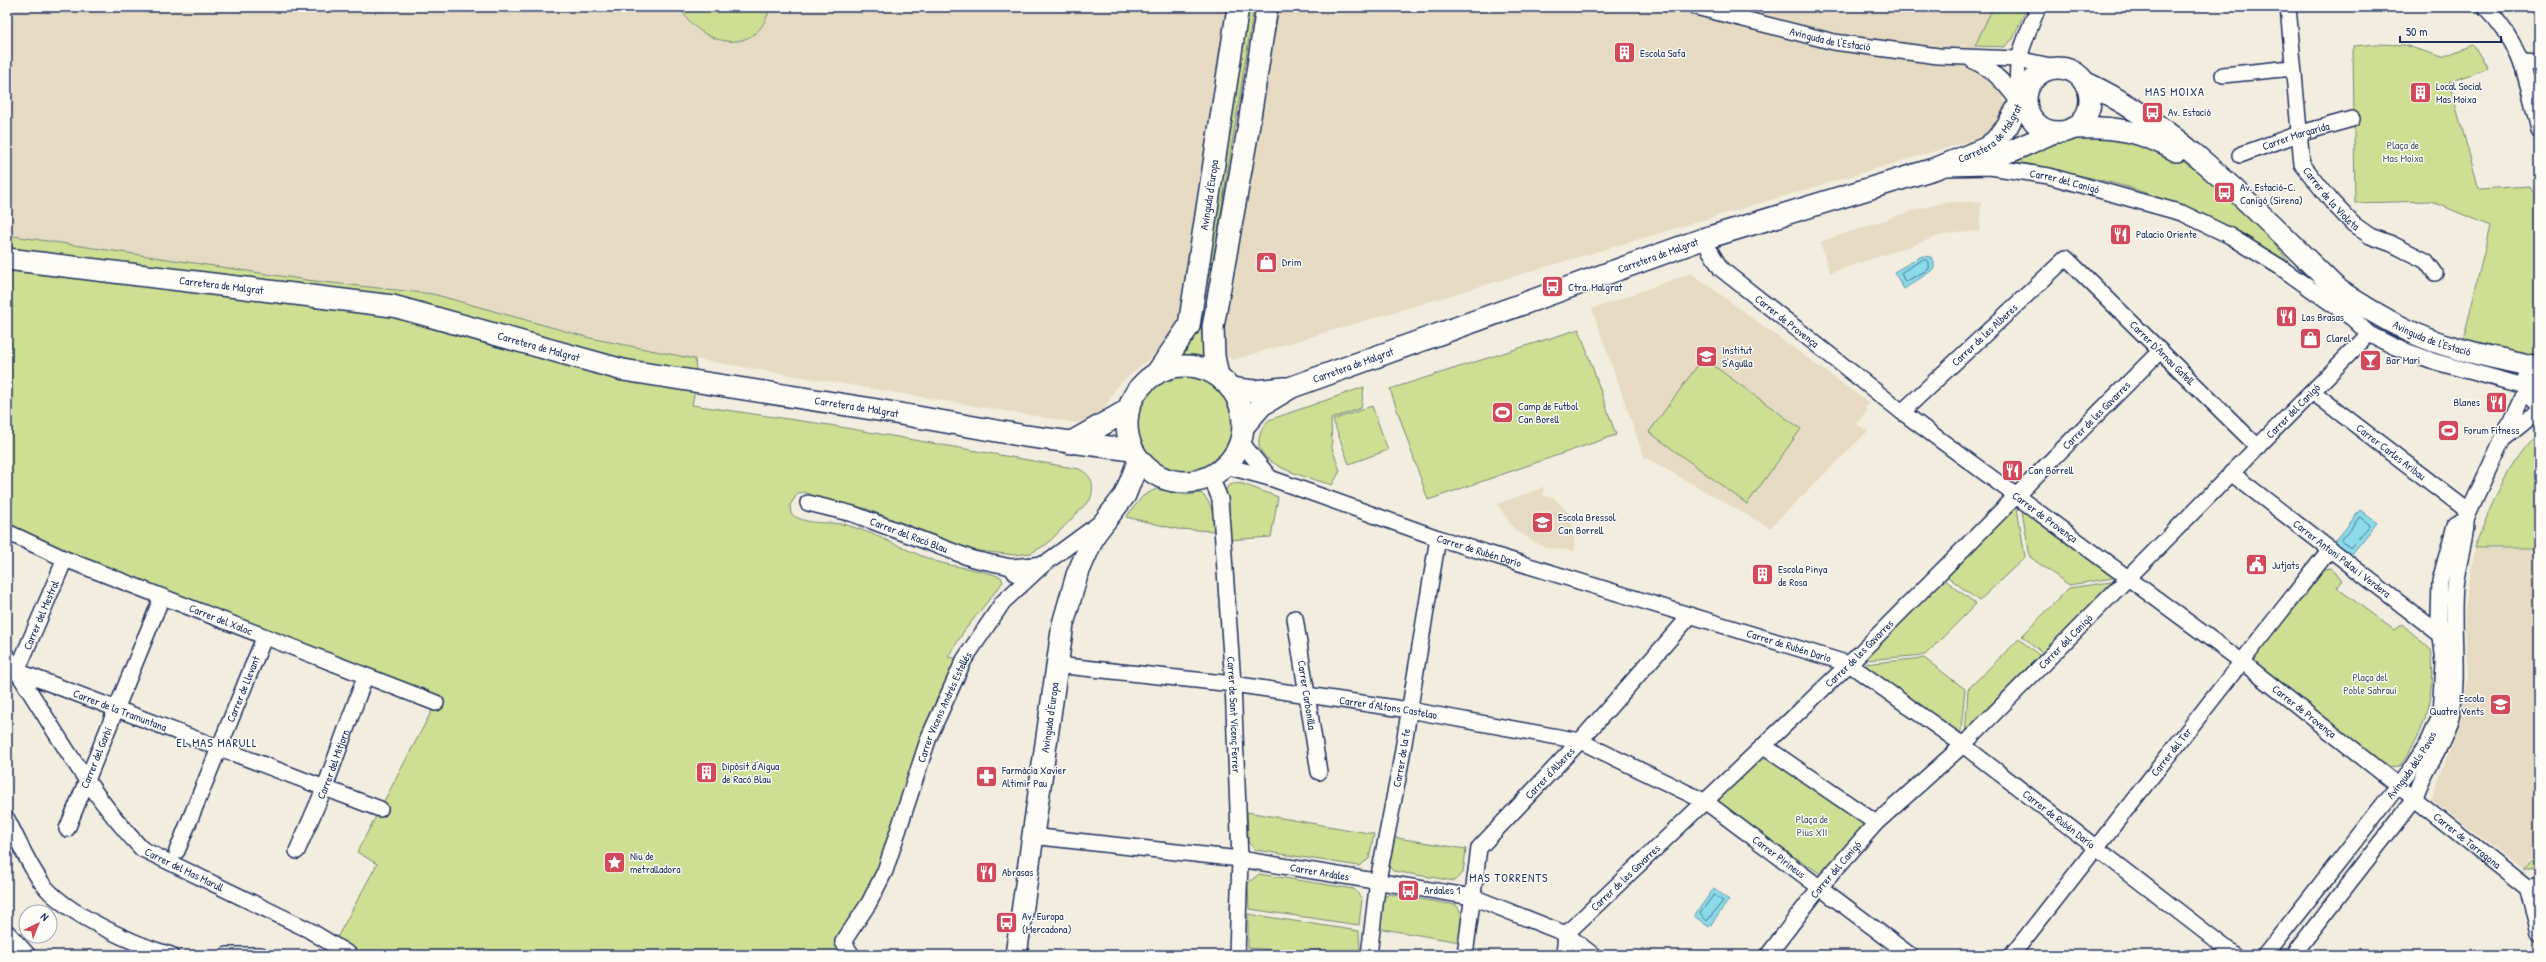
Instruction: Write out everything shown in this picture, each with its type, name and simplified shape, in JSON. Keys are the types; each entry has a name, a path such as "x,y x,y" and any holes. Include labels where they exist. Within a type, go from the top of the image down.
{"street":[{"name":"Avinguda d'Europa","path":"1156,374 1189,326 1238,7"},
{"path":"1267,7 1248,130 1213,327 1214,356 1224,382 1240,406 1242,435 1270,478"},
{"name":"Avinguda de l'Estació","path":"1696,7 1834,42 1967,58 2025,61 2060,68"},
{"path":"2038,7 2026,37 2025,61 2017,85 2025,110 2040,127 2054,132 2064,132 2074,128 2088,112 2089,91 2084,82 2070,70 2060,68"},
{"name":"Carrer de la Violeta","path":"2288,7 2292,68 2302,164 2337,208 2370,236 2392,244 2426,261 2435,273"},
{"path":"2485,7 2505,30 2523,62 2539,130"},
{"name":"Avinguda de l'Estació","path":"1967,58 1989,68 1999,76 2025,110"},
{"path":"2523,62 2539,62"},
{"name":"Carretera de Malgrat","path":"1242,435 1262,405 1292,387 1703,240 1938,168 1986,148 1995,141 2025,110 2029,85 2042,72 2060,68"},
{"path":"2223,75 2292,68"},
{"name":"Avinguda de l'Estació","path":"2084,82 2102,90 2166,129 2336,288 2366,309 2408,331 2450,346 2538,366"},
{"name":"Carrer Margarida","path":"2240,155 2298,134 2352,119"},
{"name":"Avinguda de l'Estació","path":"2074,128 2096,127 2133,131 2166,145 2212,171"},
{"name":"Carretera de Malgrat","path":"1938,168 1977,161 2014,150 2054,132"},
{"name":"Carrer del Canigó","path":"1938,168 1990,167 2049,176 2182,213 2230,236 2309,287 2353,319 2369,334 2395,347 2436,362 2532,393"},
{"name":"Carrer de Provença","path":"1703,240 1721,269 1902,412 2129,577 2241,661 2398,785"},
{"name":"Carrer de les Alberes","path":"1902,412 2066,258"},
{"name":"Carrer D'Arnau Gatell","path":"2066,258 2258,447"},
{"name":"Carretera de Malgrat","path":"7,259 393,306 623,370 1136,455"},
{"name":"Avinguda de l'Estació","path":"2336,288 2353,319"},
{"name":"Carrer del Canigó","path":"1768,955 1820,887 1876,823 1963,745 2231,473 2314,393 2369,334"},
{"name":"Carrer de les Gavarres","path":"1566,934 1849,664 2018,496 2160,351"},
{"path":"1224,382 1203,369 1187,366 1171,368 1156,374 1138,389 1128,410 1126,426 1136,455 1150,471 1162,478 1187,483 1218,471 1242,435"},
{"path":"2532,393 2528,378 2538,366"},
{"name":"Carretera de Malgrat","path":"1224,382 1253,392 1292,387"},
{"name":"Carrer Carles Aribau","path":"2314,393 2467,514"},
{"name":"Avinguda dels Pavos","path":"2293,955 2415,798 2420,781 2441,745 2450,718 2457,667 2447,637 2440,581 2455,525 2467,514 2521,399 2532,393"},
{"path":"1070,443 1128,410"},
{"name":"Avinguda dels Pavos","path":"2504,438 2527,418 2539,413"},
{"name":"Avinguda d'Europa","path":"1125,495 1136,455"},
{"name":"Carrer de Rubén Darío","path":"1218,471 1270,478 1438,538 1849,664 1963,745 2094,848 2235,955"},
{"name":"Carrer de Sant Vicenç Ferrer","path":"1218,471 1233,684 1240,859 1237,955"},
{"name":"Carrer Antoni Palau i Verdera","path":"2231,473 2447,637"},
{"name":"Avinguda d'Europa","path":"1016,955 1031,836 1056,665 1063,624 1077,575 1096,534 1108,515 1125,495 1162,478"},
{"name":"Carrer del Racó Blau","path":"808,503 853,514 973,560 1010,567 1044,564"},
{"name":"Carrer Vicens Andrés Estellés","path":"852,955 843,942 869,903 885,871 929,737 964,660 1003,602 1044,564 1081,539 1108,515"},
{"name":"Carrer del Xaloc","path":"7,532 65,559 162,596 264,638 436,703"},
{"name":"Carrer de la fe","path":"1369,955 1378,880 1438,538"},
{"name":"Carrer del Ter","path":"2012,955 2094,848 2330,549"},
{"name":"Carrer del Mestral","path":"17,671 65,559"},
{"path":"1010,567 1022,584"},
{"name":"Carrer del Garbí","path":"67,829 162,596"},
{"name":"Carrer d'Alberes","path":"1465,955 1479,848 1580,741 1690,616"},
{"name":"Carrer Carbonilla","path":"1295,618 1319,772"},
{"name":"Avinguda dels Pavos","path":"2265,955 2398,785 2429,741 2441,714 2447,637"},
{"name":"Carrer de Llevant","path":"177,851 264,638"},
{"name":"Carrer del Mas Marull","path":"7,656 88,780 127,834 142,849 309,930 350,955"},
{"name":"Carrer d'Alfons Castelao","path":"1056,665 1233,684 1409,710 1580,741 1706,802"},
{"name":"Carrer de la Tramuntana","path":"17,671 116,710 325,786 380,809"},
{"name":"Carrer del Mitjorn","path":"297,851 325,786 365,677"},
{"path":"1764,746 1876,823"},
{"name":"Carrer de Tarragona","path":"2398,785 2533,887"},
{"name":"Carrer Pirineus","path":"1706,802 1910,955"},
{"path":"7,819 42,884 66,907 145,952 171,955"},
{"name":"Carrer Ardales","path":"1031,836 1240,859 1473,896 1566,934 1593,955"},
{"path":"2533,887 2539,932"},
{"path":"7,932 28,955"},
{"path":"1564,955 1566,934"},
{"path":"227,955 253,953 261,955"}],"shaded area":[{"path":"7,7 680,7 696,27 721,41 749,38 764,24 770,7 1993,7 1969,63 1994,81 2002,94 2005,106 1998,123 1986,136 1233,360 1180,325 1164,346 1117,386 1101,415 1077,423 695,359 590,338 433,294 314,281 7,235"},
{"path":"1949,202 1981,202 1980,231 1946,234 1830,273 1820,242 1917,209"},
{"name":"Institut S'Agulla","path":"1691,273 1869,403 1865,408 1867,411 1856,424 1868,431 1770,528 1644,457 1592,309"},
{"name":"Escola Bressol Can Borrell","path":"1544,487 1543,496 1553,497 1572,516 1575,551 1545,548 1515,530 1497,504"},
{"name":"Escola Quatre Vents","path":"2475,549 2539,549 2539,860 2529,861 2522,869 2431,799 2456,733 2468,676 2464,613"}],"green space":[{"path":"680,7 770,7 763,24 754,34 741,40 728,41 714,38 700,31 689,20"},
{"path":"1244,7 1254,7 1202,330 1206,359 1203,362 1176,358"},
{"path":"1993,7 2027,7 2013,39 2004,47 1975,46"},
{"name":"Plaça de Mas Moixa","path":"2377,44 2404,45 2442,57 2473,45 2488,68 2449,82 2479,189 2530,186 2539,202 2539,357 2463,342 2490,226 2431,201 2355,203 2353,46"},
{"path":"2102,132 2163,150 2188,164 2238,206 2253,221 2295,270 2258,246 2222,226 2186,208 2150,194 2113,183 2074,174 1989,163 2050,139 2065,140 2081,133"},
{"path":"7,235 314,281 433,294 590,338 695,359 697,381 692,405 829,425 1079,469 1090,478 1092,482 1092,495 1090,500 1047,544 1031,553 1014,555 972,550 864,508 823,501 805,492 798,493 790,505 791,514 805,521 835,523 850,526 935,561 1001,577 1003,582 964,631 948,657 964,660 894,845 836,955 350,955 333,945 377,864 357,852 436,703 7,532"},
{"name":"Camp de Futbol Can Borell","path":"1579,329 1616,435 1428,500 1390,389"},
{"path":"1703,358 1801,429 1747,504 1649,432"},
{"path":"1182,374 1201,377 1218,388 1229,405 1232,424 1229,443 1218,460 1201,471 1182,474 1163,471 1146,460 1135,443 1132,424 1135,405 1146,388 1163,377"},
{"path":"1364,387 1361,408 1331,419 1332,448 1340,471 1332,485 1286,470 1274,464 1265,457 1260,448 1259,439 1264,426 1269,420"},
{"path":"1372,406 1388,450 1349,464 1333,420"},
{"path":"2539,433 2539,548 2475,548 2493,502 2509,471 2528,444"},
{"path":"1235,483 1243,484 1278,497 1271,537 1228,540 1224,493 1228,486"},
{"path":"1156,489 1187,495 1201,493 1208,501 1212,510 1214,531 1177,529 1126,517 1143,496"},
{"path":"2020,499 2125,576 2069,585 2030,557"},
{"path":"2016,502 2025,557 1979,601 1943,573"},
{"name":"Plaça del Poble Sahrauí","path":"2330,569 2343,580 2337,588 2394,630 2402,624 2431,650 2432,682 2431,697 2427,712 2423,726 2416,740 2399,767 2386,768 2256,668 2254,649 2316,572"},
{"path":"1940,576 1976,604 1925,655 1853,661"},
{"path":"2125,580 2048,657 2022,636 2069,588"},
{"path":"2019,639 2045,660 1965,738 1968,689"},
{"path":"1924,658 1965,689 1960,740 1853,665"},
{"name":"Plaça de Pius XII","path":"1764,752 1876,823 1824,876 1712,803"},
{"path":"1247,812 1374,834 1369,859 1359,866 1256,850 1248,842"},
{"path":"1391,837 1466,849 1463,873 1454,881 1393,871 1385,861"},
{"path":"2539,861 2539,870 2522,870 2532,862"},
{"path":"1259,874 1354,889 1362,899 1359,925 1249,909 1248,883"},
{"path":"1389,894 1456,905 1463,915 1460,942 1377,928 1378,902"},
{"path":"1248,914 1359,931 1360,955 1323,954 1321,950 1314,950 1310,953 1248,948"}],"water":[{"path":"1922,256 1931,257 1934,262 1934,269 1904,289 1894,272"},
{"path":"2360,510 2377,523 2351,555 2335,542"},
{"path":"1714,888 1729,900 1709,927 1694,916"}],"place":[{"name":"Escola Safa","path":"1624,53"},
{"name":"Local Social Mas Moixa","path":"2421,92"},
{"name":"Av. Estació","path":"2153,112"},
{"name":"Av. Estació-C. Canigó (Sirena)","path":"2225,193"},
{"name":"Palacio Oriente","path":"2120,234"},
{"name":"Drim","path":"1267,262"},
{"name":"Ctra. Malgrat","path":"1552,287"},
{"name":"Las Brasas","path":"2287,317"},
{"name":"Clarel","path":"2310,338"},
{"name":"Institut S'Agulla","path":"1707,356"},
{"name":"Bar Mari","path":"2371,360"},
{"name":"Blanes","path":"2496,402"},
{"name":"Camp de Futbol Can Borell","path":"1503,412"},
{"name":"Forum Fitness","path":"2449,430"},
{"name":"Can Borrell","path":"2013,470"},
{"name":"Escola Bressol Can Borrell","path":"1542,523"},
{"name":"Jutjats","path":"2256,565"},
{"name":"Escola Pinya de Rosa","path":"1762,575"},
{"name":"Escola Quatre Vents","path":"2500,704"},
{"name":"Dipòsit d'Aigua de Racó Blau","path":"707,772"},
{"name":"Farmàcia Xavier Altimir Pau","path":"987,776"},
{"name":"Niu de metralladora","path":"615,862"},
{"name":"Abrasas","path":"987,872"},
{"name":"Ardales 1","path":"1408,890"},
{"name":"Av. Europa (Mercadona)","path":"1007,922"}],"district":[{"name":"MAS MOIXA","path":"2175,92"},
{"name":"EL MAS MARULL","path":"217,743"},
{"name":"MAS TORRENTS","path":"1509,878"}]}
